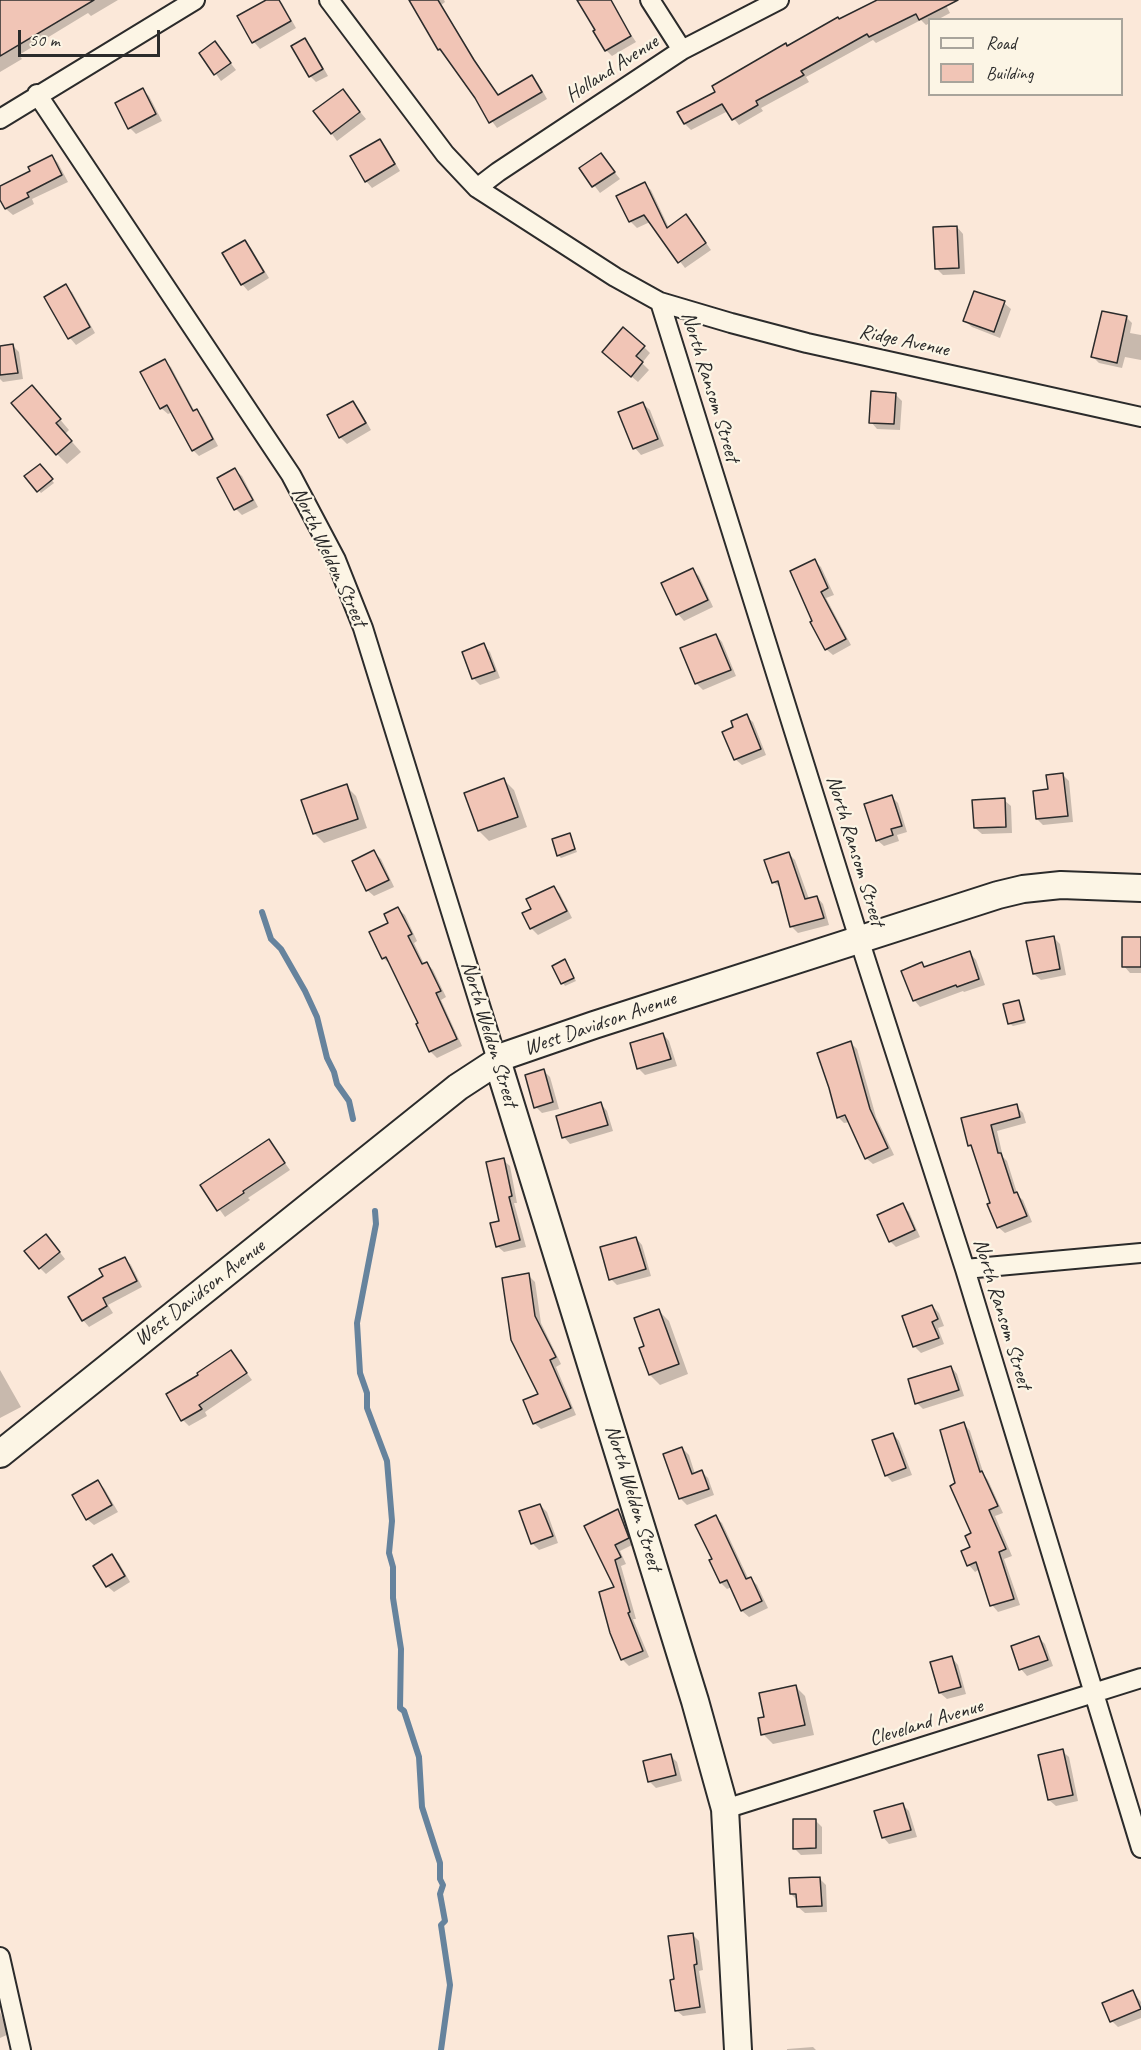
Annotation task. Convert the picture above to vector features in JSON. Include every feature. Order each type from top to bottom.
[{"type":"street","points":[[0,119],[195,0]]},
{"type":"street","name":"North Ransom Street","points":[[329,0],[445,154],[477,188],[615,277],[660,302],[859,939],[965,1269],[1141,1848]]},
{"type":"street","points":[[650,0],[682,50]]},
{"type":"street","name":"Holland Avenue","points":[[477,188],[507,165],[682,50],[779,0]]},
{"type":"street","name":"North Weldon Street","points":[[38,94],[291,475],[336,560],[363,628],[692,1689],[724,1809],[738,2050]]},
{"type":"street","name":"Ridge Avenue","points":[[660,302],[807,342],[1141,417]]},
{"type":"street","name":"West Davidson Avenue","points":[[0,1454],[449,1094],[497,1060],[594,1025],[998,895],[1023,889],[1061,885],[1141,888]]},
{"type":"street","points":[[965,1269],[1141,1253]]},
{"type":"street","name":"Cleveland Avenue","points":[[724,1809],[1141,1678]]},
{"type":"street","points":[[0,1956],[21,2050]]},
{"type":"building","points":[[0,0],[94,0],[0,56]]},
{"type":"building","points":[[266,0],[279,0],[291,21],[252,43],[237,16]]},
{"type":"building","points":[[409,0],[438,0],[498,95],[532,75],[542,92],[489,123],[475,98],[440,49],[438,50]]},
{"type":"building","points":[[577,0],[611,0],[631,36],[605,51]]},
{"type":"building","points":[[877,0],[958,0],[919,20],[916,14],[869,37],[867,34],[801,71],[804,75],[756,101],[758,105],[732,120],[722,104],[684,124],[677,112],[715,92],[712,86],[786,43],[787,46],[838,17],[839,19]]},
{"type":"building","points":[[305,38],[323,69],[309,77],[291,46]]},
{"type":"building","points":[[215,41],[231,63],[214,75],[199,53]]},
{"type":"building","points":[[143,88],[156,114],[128,129],[115,103]]},
{"type":"building","points":[[343,89],[360,112],[331,134],[313,111]]},
{"type":"building","points":[[380,139],[395,164],[365,182],[350,156]]},
{"type":"building","points":[[601,153],[615,172],[592,187],[579,168]]},
{"type":"building","points":[[52,155],[62,175],[27,193],[29,197],[5,209],[0,200],[0,186],[30,171],[28,167]]},
{"type":"building","points":[[645,182],[667,228],[686,214],[706,243],[678,263],[644,215],[629,222],[616,196]]},
{"type":"building","points":[[957,226],[959,268],[935,269],[933,227]]},
{"type":"building","points":[[245,240],[264,272],[241,285],[222,253]]},
{"type":"building","points":[[66,284],[90,327],[68,339],[44,297]]},
{"type":"building","points":[[974,291],[1005,301],[994,332],[963,321]]},
{"type":"building","points":[[1102,311],[1127,316],[1117,363],[1091,357]]},
{"type":"building","points":[[623,327],[645,346],[636,356],[643,362],[631,377],[602,352]]},
{"type":"building","points":[[13,344],[18,373],[0,375],[0,346]]},
{"type":"building","points":[[165,359],[193,411],[197,409],[213,439],[192,451],[167,405],[160,409],[140,372]]},
{"type":"building","points":[[32,385],[61,419],[56,423],[72,441],[56,455],[11,403]]},
{"type":"building","points":[[871,391],[896,393],[894,424],[869,423]]},
{"type":"building","points":[[353,401],[366,423],[339,438],[327,415]]},
{"type":"building","points":[[643,402],[658,439],[633,449],[618,412]]},
{"type":"building","points":[[40,464],[53,479],[37,492],[24,476]]},
{"type":"building","points":[[235,468],[253,500],[234,510],[217,478]]},
{"type":"building","points":[[815,559],[828,588],[821,592],[846,639],[825,650],[810,622],[812,621],[790,571]]},
{"type":"building","points":[[693,568],[708,600],[676,615],[661,583]]},
{"type":"building","points":[[716,634],[731,670],[695,684],[680,648]]},
{"type":"building","points":[[484,643],[495,671],[472,679],[462,652]]},
{"type":"building","points":[[747,714],[761,749],[734,760],[722,732],[733,727],[731,721]]},
{"type":"building","points":[[1063,773],[1068,816],[1036,819],[1033,791],[1048,789],[1046,775]]},
{"type":"building","points":[[504,778],[518,817],[478,831],[464,793]]},
{"type":"building","points":[[347,784],[358,819],[313,834],[301,800]]},
{"type":"building","points":[[892,795],[902,826],[891,829],[893,835],[876,841],[864,804]]},
{"type":"building","points":[[1005,798],[1006,827],[974,828],[972,800]]},
{"type":"building","points":[[570,833],[575,849],[557,856],[552,839]]},
{"type":"building","points":[[374,850],[389,880],[366,891],[352,861]]},
{"type":"building","points":[[789,852],[805,899],[817,896],[824,918],[790,927],[778,881],[772,883],[764,860]]},
{"type":"building","points":[[554,886],[567,911],[530,929],[522,913],[531,909],[526,899]]},
{"type":"building","points":[[398,907],[412,934],[408,936],[422,964],[427,962],[441,991],[436,993],[457,1039],[429,1052],[416,1024],[418,1023],[386,957],[382,959],[369,932],[388,923],[384,914]]},
{"type":"building","points":[[1054,936],[1060,969],[1033,974],[1026,941]]},
{"type":"building","points":[[1122,937],[1141,937],[1141,967],[1122,967]]},
{"type":"building","points":[[970,951],[979,979],[913,1001],[901,971],[922,962],[924,967]]},
{"type":"building","points":[[565,959],[574,978],[561,984],[552,966]]},
{"type":"building","points":[[1019,1000],[1024,1020],[1008,1024],[1003,1004]]},
{"type":"building","points":[[663,1033],[671,1059],[637,1069],[630,1043]]},
{"type":"building","points":[[851,1041],[870,1109],[888,1148],[865,1159],[845,1115],[837,1118],[817,1053]]},
{"type":"building","points":[[544,1069],[553,1102],[534,1108],[525,1075]]},
{"type":"building","points":[[601,1102],[608,1125],[562,1138],[556,1116]]},
{"type":"building","points":[[1017,1104],[1020,1117],[991,1125],[998,1153],[1001,1153],[1014,1193],[1017,1192],[1027,1216],[997,1228],[987,1204],[990,1203],[971,1145],[968,1146],[961,1118]]},
{"type":"building","points":[[269,1139],[285,1163],[217,1211],[200,1185]]},
{"type":"building","points":[[504,1158],[512,1196],[509,1197],[520,1240],[496,1247],[490,1223],[499,1221],[486,1162]]},
{"type":"building","points":[[903,1203],[915,1230],[889,1242],[877,1215]]},
{"type":"building","points":[[46,1234],[60,1252],[39,1269],[24,1251]]},
{"type":"building","points":[[636,1237],[646,1269],[609,1280],[600,1247]]},
{"type":"building","points":[[125,1257],[137,1281],[103,1298],[107,1306],[82,1321],[68,1297],[103,1276],[99,1269]]},
{"type":"building","points":[[529,1273],[535,1316],[556,1357],[550,1360],[571,1408],[533,1424],[523,1400],[538,1394],[511,1340],[502,1278]]},
{"type":"building","points":[[932,1305],[938,1319],[932,1322],[939,1338],[913,1347],[902,1316]]},
{"type":"building","points":[[659,1309],[679,1364],[649,1375],[639,1348],[644,1346],[634,1318]]},
{"type":"building","points":[[231,1350],[247,1373],[199,1405],[202,1409],[181,1421],[166,1394],[198,1375],[197,1373]]},
{"type":"building","points":[[951,1366],[959,1390],[915,1404],[908,1379]]},
{"type":"building","points":[[964,1422],[980,1472],[982,1471],[998,1506],[989,1510],[1006,1549],[999,1552],[1014,1599],[990,1606],[976,1562],[967,1566],[961,1551],[970,1547],[965,1536],[971,1533],[950,1486],[955,1483],[940,1430]]},
{"type":"building","points":[[893,1433],[906,1468],[885,1476],[872,1440]]},
{"type":"building","points":[[682,1447],[692,1474],[702,1470],[709,1489],[679,1499],[663,1454]]},
{"type":"building","points":[[98,1480],[112,1505],[86,1520],[72,1495]]},
{"type":"building","points":[[540,1504],[553,1536],[531,1544],[519,1511]]},
{"type":"building","points":[[618,1509],[629,1538],[615,1545],[621,1557],[615,1560],[630,1612],[628,1613],[643,1651],[621,1660],[610,1633],[599,1592],[614,1587],[584,1526]]},
{"type":"building","points":[[716,1515],[746,1579],[751,1577],[762,1601],[741,1611],[727,1580],[720,1583],[709,1560],[712,1559],[695,1525]]},
{"type":"building","points":[[112,1554],[125,1576],[106,1587],[93,1566]]},
{"type":"building","points":[[1039,1636],[1048,1660],[1019,1670],[1011,1646]]},
{"type":"building","points":[[952,1656],[961,1687],[939,1693],[930,1662]]},
{"type":"building","points":[[796,1685],[805,1725],[761,1735],[758,1718],[764,1717],[759,1693]]},
{"type":"building","points":[[1063,1749],[1073,1795],[1048,1800],[1038,1755]]},
{"type":"building","points":[[671,1754],[676,1775],[648,1782],[643,1761]]},
{"type":"building","points":[[903,1803],[911,1830],[882,1838],[874,1811]]},
{"type":"building","points":[[793,1819],[816,1819],[816,1848],[793,1849]]},
{"type":"building","points":[[820,1877],[822,1906],[797,1907],[796,1894],[790,1894],[789,1878]]},
{"type":"building","points":[[693,1933],[697,1964],[694,1965],[700,2007],[675,2011],[670,1980],[674,1979],[668,1936]]},
{"type":"building","points":[[1133,1990],[1141,2009],[1110,2022],[1102,2003]]},
{"type":"waterway","points":[[262,912],[271,939],[281,949],[317,1017],[327,1058],[337,1084],[349,1101],[353,1119]]},
{"type":"waterway","points":[[375,1211],[376,1224],[357,1323],[360,1373],[367,1393],[367,1408],[387,1461],[392,1521],[389,1553],[393,1567],[393,1598],[401,1649],[400,1708],[404,1711],[419,1757],[422,1807],[440,1863],[440,1879],[443,1885],[440,1894],[445,1921],[441,1925],[450,1985],[441,2050]]}]
